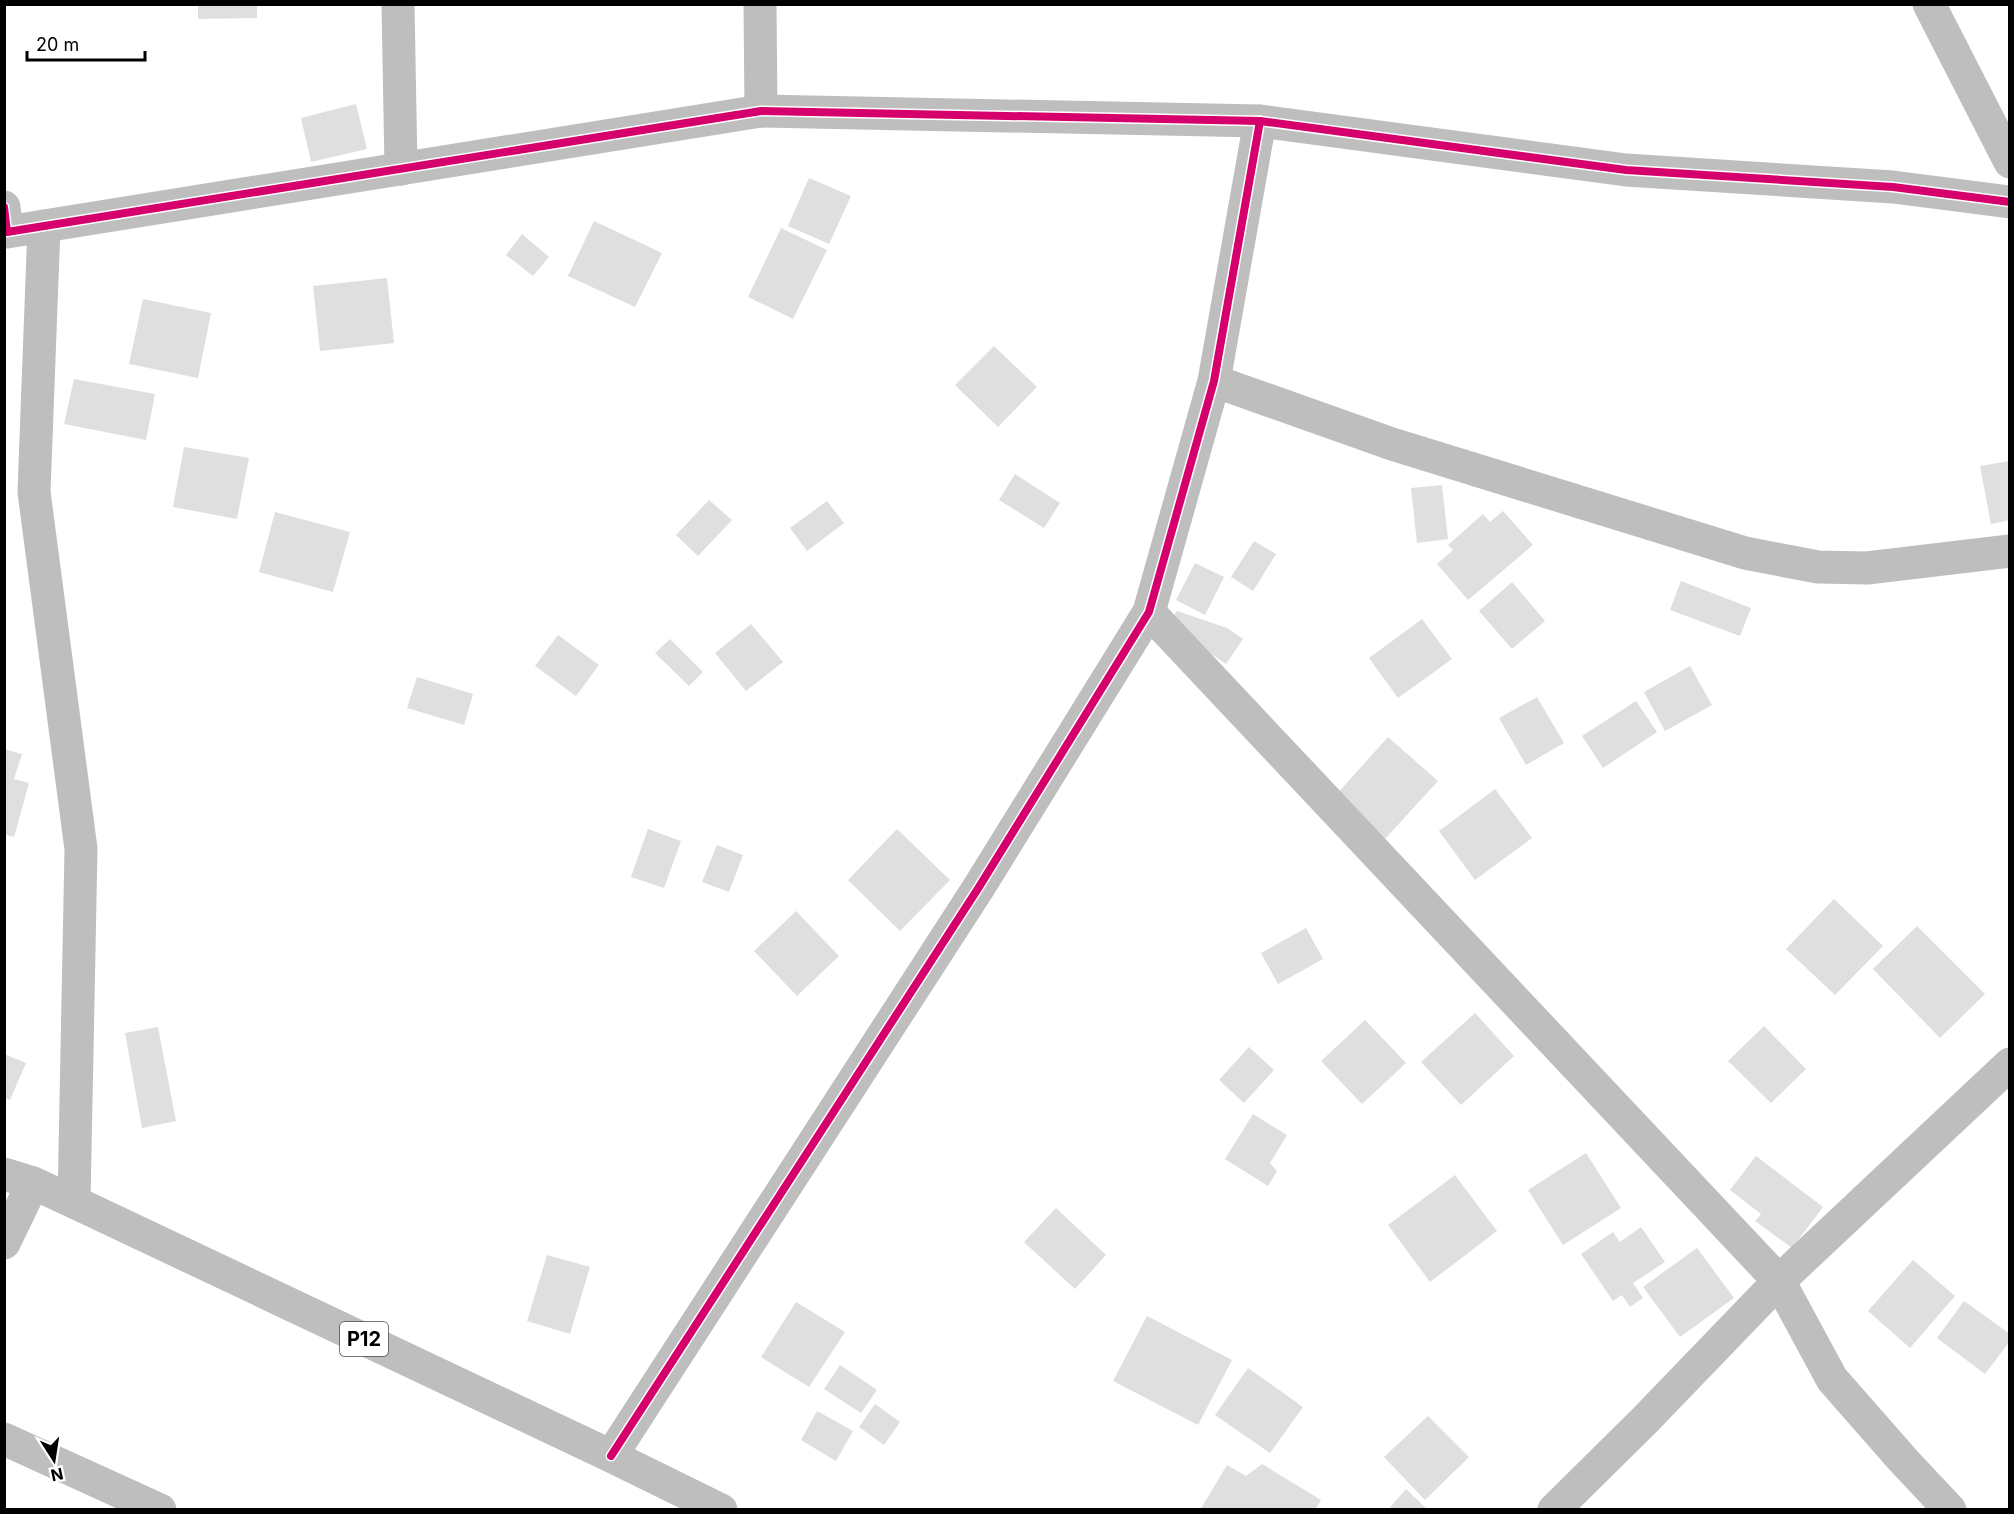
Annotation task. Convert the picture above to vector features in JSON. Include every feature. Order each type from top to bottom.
[{"type":"street","points":[[398,4],[401,169]]},
{"type":"street","points":[[760,4],[761,111]]},
{"type":"street","points":[[1929,4],[2010,162]]},
{"type":"street","points":[[5,224],[44,226],[761,111],[1260,121],[1626,170],[1893,187],[2010,202]]},
{"type":"street","points":[[611,1456],[979,887],[1149,612],[1214,381],[1260,121]]},
{"type":"street","points":[[44,226],[34,492],[81,849],[74,1202]]},
{"type":"street","points":[[1214,381],[1392,444],[1745,553],[1818,567],[1867,568],[2010,551]]},
{"type":"street","points":[[1149,612],[1779,1281],[1832,1379],[1903,1460],[1950,1509]]},
{"type":"street","points":[[1554,1509],[1645,1420],[1779,1281],[2010,1064]]},
{"type":"street","points":[[4,1243],[19,1178]]},
{"type":"street","name":"P12","points":[[19,1178],[721,1509]]},
{"type":"street","points":[[4,1439],[160,1509]]},
{"type":"building","points":[[198,4],[257,4],[257,18],[198,19]]},
{"type":"building","points":[[356,104],[367,149],[311,162],[301,118]]},
{"type":"building","points":[[809,178],[851,196],[829,244],[788,226]]},
{"type":"building","points":[[594,221],[662,253],[635,307],[568,276]]},
{"type":"building","points":[[781,228],[827,250],[793,319],[748,297]]},
{"type":"building","points":[[522,234],[549,257],[533,276],[506,255]]},
{"type":"building","points":[[387,278],[394,343],[320,351],[313,286]]},
{"type":"building","points":[[143,299],[211,313],[198,378],[129,364]]},
{"type":"building","points":[[994,346],[1037,387],[998,427],[955,385]]},
{"type":"building","points":[[74,379],[155,394],[146,440],[64,424]]},
{"type":"building","points":[[184,447],[249,458],[237,519],[173,507]]},
{"type":"building","points":[[2010,461],[2010,520],[1991,524],[1980,466]]},
{"type":"building","points":[[1015,474],[1060,503],[1044,528],[999,500]]},
{"type":"building","points":[[1442,485],[1448,539],[1417,543],[1411,488]]},
{"type":"building","points":[[709,500],[732,520],[698,556],[676,535]]},
{"type":"building","points":[[827,501],[844,523],[807,551],[790,528]]},
{"type":"building","points":[[1503,511],[1533,545],[1468,600],[1437,564],[1453,550],[1448,545],[1483,514],[1490,522]]},
{"type":"building","points":[[275,512],[350,532],[333,592],[259,572]]},
{"type":"building","points":[[1254,541],[1276,554],[1253,591],[1231,577]]},
{"type":"building","points":[[1195,563],[1224,577],[1205,615],[1176,600]]},
{"type":"building","points":[[1681,581],[1751,608],[1740,636],[1670,610]]},
{"type":"building","points":[[1512,582],[1545,621],[1512,649],[1479,611]]},
{"type":"building","points":[[1177,611],[1227,628],[1243,639],[1226,664],[1168,624]]},
{"type":"building","points":[[1422,619],[1452,659],[1398,698],[1369,658]]},
{"type":"building","points":[[751,624],[783,662],[746,691],[715,653]]},
{"type":"building","points":[[558,635],[599,665],[576,696],[535,666]]},
{"type":"building","points":[[670,639],[703,672],[689,686],[655,653]]},
{"type":"building","points":[[1690,666],[1712,705],[1665,731],[1644,692]]},
{"type":"building","points":[[417,677],[473,694],[464,725],[407,708]]},
{"type":"building","points":[[1537,697],[1564,743],[1526,765],[1499,718]]},
{"type":"building","points":[[1636,701],[1657,732],[1603,768],[1582,736]]},
{"type":"building","points":[[1388,737],[1438,781],[1385,839],[1336,795]]},
{"type":"building","points":[[4,749],[22,754],[14,779],[29,783],[14,837],[4,834]]},
{"type":"building","points":[[1495,789],[1532,838],[1475,880],[1439,831]]},
{"type":"building","points":[[648,829],[681,841],[664,888],[631,877]]},
{"type":"building","points":[[897,829],[950,880],[900,931],[848,880]]},
{"type":"building","points":[[717,845],[743,855],[729,892],[702,882]]},
{"type":"building","points":[[1834,899],[1883,946],[1835,995],[1786,949]]},
{"type":"building","points":[[796,911],[839,956],[797,996],[754,951]]},
{"type":"building","points":[[1917,926],[1985,994],[1940,1038],[1873,969]]},
{"type":"building","points":[[1306,928],[1323,959],[1278,984],[1261,953]]},
{"type":"building","points":[[1475,1013],[1514,1056],[1461,1105],[1421,1062]]},
{"type":"building","points":[[1365,1020],[1406,1063],[1362,1104],[1321,1061]]},
{"type":"building","points":[[1764,1026],[1806,1069],[1771,1103],[1728,1061]]},
{"type":"building","points":[[158,1027],[176,1121],[142,1128],[125,1033]]},
{"type":"building","points":[[1249,1047],[1274,1070],[1244,1103],[1219,1080]]},
{"type":"building","points":[[4,1054],[26,1063],[10,1100],[4,1098]]},
{"type":"building","points":[[1253,1114],[1287,1135],[1270,1163],[1277,1171],[1268,1186],[1225,1159]]},
{"type":"building","points":[[1586,1153],[1621,1208],[1563,1245],[1528,1190]]},
{"type":"building","points":[[1756,1156],[1823,1207],[1792,1248],[1755,1221],[1761,1214],[1730,1190]]},
{"type":"building","points":[[1455,1175],[1497,1231],[1430,1282],[1388,1225]]},
{"type":"building","points":[[1056,1208],[1106,1255],[1075,1289],[1024,1242]]},
{"type":"building","points":[[1641,1227],[1665,1262],[1633,1283],[1643,1298],[1630,1307],[1622,1295],[1613,1301],[1581,1254],[1613,1232],[1620,1242]]},
{"type":"building","points":[[1697,1248],[1734,1298],[1680,1337],[1643,1287]]},
{"type":"building","points":[[547,1255],[590,1267],[570,1334],[527,1321]]},
{"type":"building","points":[[1913,1260],[1955,1296],[1910,1348],[1868,1311]]},
{"type":"building","points":[[1964,1301],[2010,1334],[2010,1341],[1985,1374],[1937,1338]]},
{"type":"building","points":[[796,1302],[845,1332],[809,1387],[761,1357]]},
{"type":"building","points":[[1147,1316],[1232,1360],[1198,1425],[1113,1381]]},
{"type":"building","points":[[840,1365],[877,1390],[861,1413],[824,1389]]},
{"type":"building","points":[[1248,1368],[1303,1407],[1270,1453],[1215,1415]]},
{"type":"building","points":[[875,1404],[900,1422],[884,1445],[859,1427]]},
{"type":"building","points":[[817,1411],[853,1431],[836,1461],[801,1440]]},
{"type":"building","points":[[1428,1416],[1469,1457],[1425,1500],[1384,1457]]},
{"type":"building","points":[[1262,1464],[1321,1500],[1315,1510],[1200,1510],[1227,1465],[1246,1476]]},
{"type":"building","points":[[1406,1489],[1428,1510],[1388,1510]]},
{"type":"cycle path","points":[[4,207],[7,232],[761,111],[1260,121],[1626,170],[1893,187],[2010,202]]},
{"type":"cycle path","points":[[611,1456],[979,887],[1149,612],[1214,381],[1260,121]]}]
